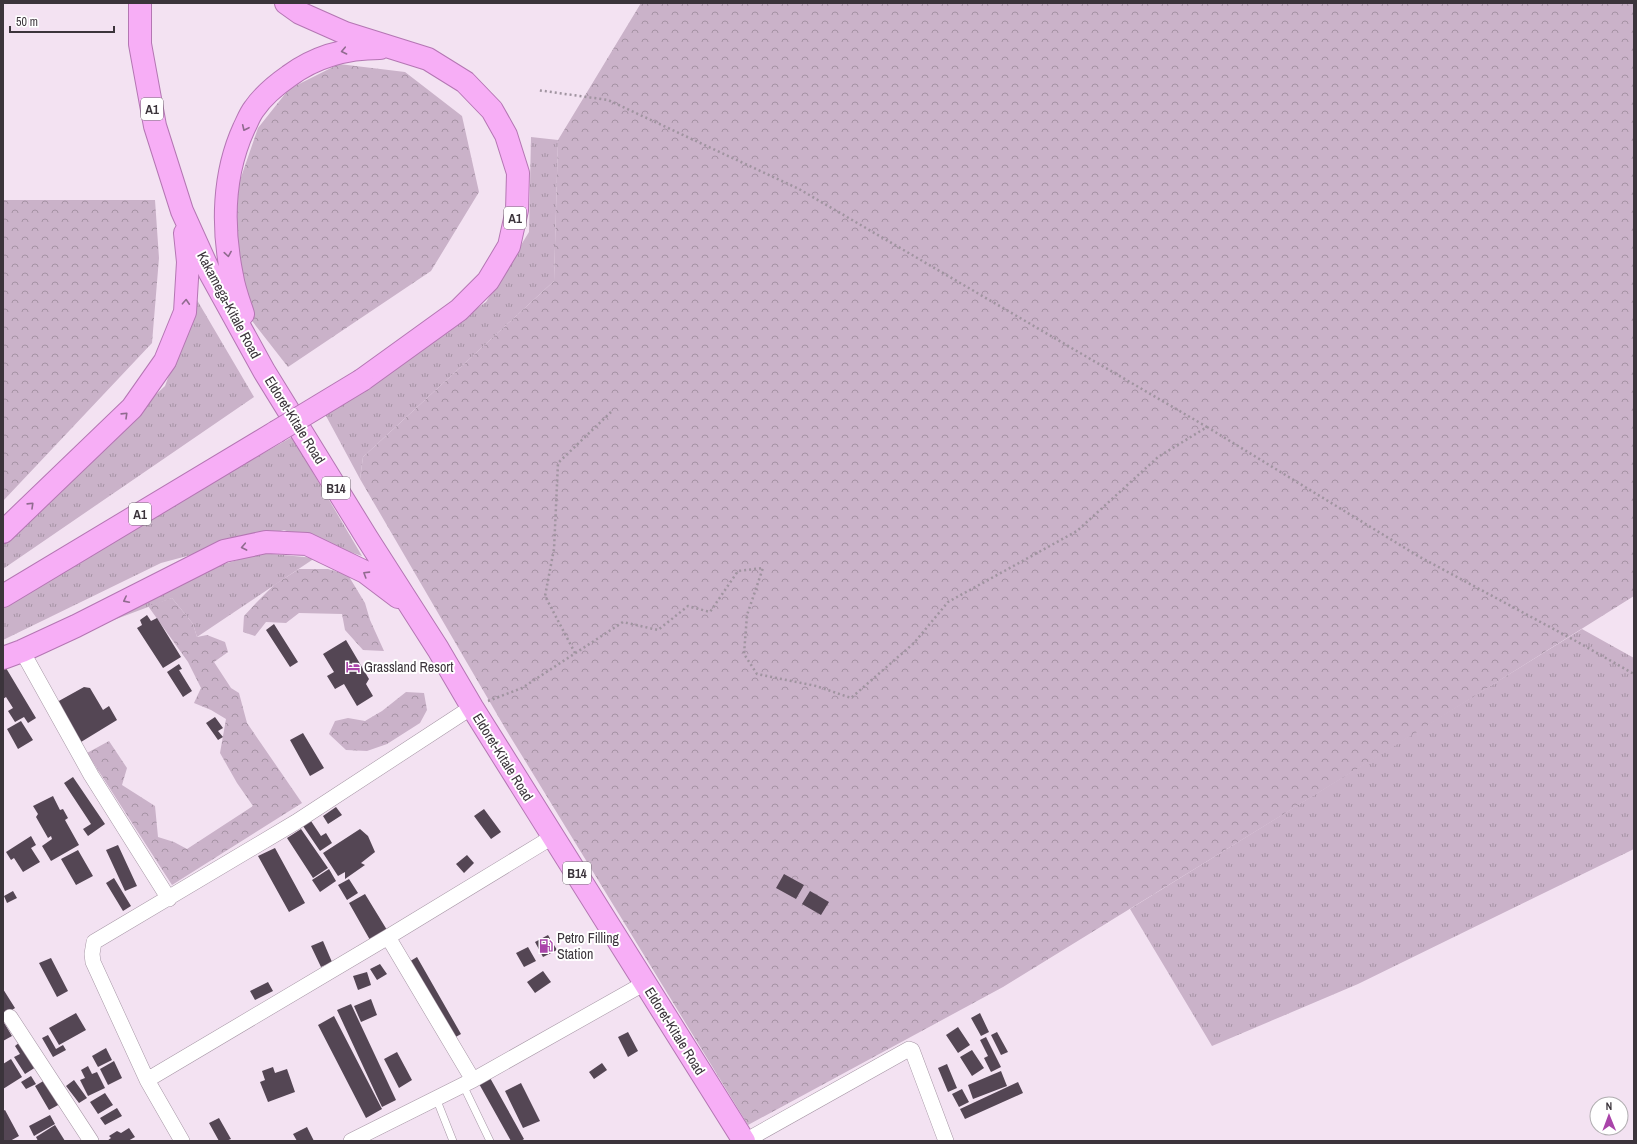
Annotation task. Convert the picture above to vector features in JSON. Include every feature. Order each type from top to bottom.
[{"type":"highway","name":"Kakamega-Kitale Road","points":[[140,3],[140,44],[155,126],[182,211],[210,273],[264,371]]},
{"type":"highway","name":"Kakamega-Kitale Road","points":[[3,596],[362,380],[460,310],[488,280],[508,246],[517,210],[518,172],[506,135],[492,110],[466,82],[428,60],[397,48],[345,32],[300,13],[286,3]]},
{"type":"highway","name":"Kakamega-Kitale Road","points":[[264,371],[245,321],[232,277],[227,245],[226,206],[228,175],[236,146],[254,109],[277,84],[297,70],[341,51],[360,48],[397,48]]},
{"type":"highway","points":[[3,532],[132,408],[166,361],[185,312],[188,262],[182,211]]},
{"type":"highway","name":"Eldoret-Kitale Road","points":[[264,371],[409,605],[438,649],[472,707],[745,1141]]},
{"type":"highway","points":[[12,655],[224,551],[266,542],[307,544],[365,572],[409,605]]},
{"type":"street","points":[[12,655],[91,775],[169,899]]},
{"type":"street","points":[[182,1141],[147,1080],[93,962],[92,954],[94,942],[169,899],[296,822],[472,707]]},
{"type":"street","points":[[147,1080],[388,937],[554,836]]},
{"type":"street","points":[[388,937],[468,1082]]},
{"type":"street","points":[[351,1141],[468,1082],[645,983]]},
{"type":"street","points":[[10,1017],[91,1141]]},
{"type":"street","points":[[745,1141],[909,1049],[912,1050],[946,1141]]},
{"type":"lane","points":[[468,1082],[490,1141]]},
{"type":"lane","points":[[436,1098],[453,1141]]},
{"type":"path","points":[[537,90],[608,100],[799,189],[1208,427],[1418,556],[1634,674]]},
{"type":"path","points":[[575,653],[546,596],[554,549],[558,463],[610,412]]},
{"type":"path","points":[[472,707],[522,688],[623,622],[658,630],[688,606],[710,612],[738,571],[763,568],[747,615],[744,654],[757,674],[816,686],[851,698],[914,643],[948,602],[1077,531],[1158,457],[1208,427]]},
{"type":"green space","points":[[641,3],[1634,3],[1634,596],[1430,724],[1003,987],[748,1125],[505,728],[360,479],[363,457],[554,281],[558,140]]},
{"type":"green space","points":[[339,64],[405,72],[462,116],[479,192],[431,271],[288,367],[249,317],[235,237],[238,186],[258,128],[289,89]]},
{"type":"green space","points":[[531,137],[558,140],[554,281],[363,457],[360,479],[325,414],[486,302],[529,232]]},
{"type":"green space","points":[[3,200],[155,200],[159,258],[152,343],[3,501]]},
{"type":"green space","points":[[197,300],[254,397],[3,569],[3,538],[165,386]]},
{"type":"green space","points":[[292,437],[362,556],[284,530],[161,563],[3,640],[3,600]]},
{"type":"green space","points":[[261,553],[315,558],[197,637],[193,624],[172,598],[95,627],[214,567]]},
{"type":"green space","points":[[299,569],[328,569],[348,575],[365,603],[370,620],[384,651],[363,650],[345,630],[342,614],[299,613],[286,623],[266,622],[255,636],[243,632],[244,616],[274,585]]},
{"type":"green space","points":[[172,598],[193,624],[197,637],[207,635],[225,642],[228,652],[214,662],[231,688],[239,693],[247,723],[302,803],[172,885],[87,753],[109,741],[127,768],[122,785],[155,806],[158,837],[174,842],[187,849],[253,806],[237,783],[220,753],[226,719],[211,710],[194,703],[201,688],[188,662],[148,606]]},
{"type":"green space","points":[[1582,629],[1634,658],[1634,849],[1358,984],[1212,1046],[1130,909]]},
{"type":"green space","points":[[406,692],[424,693],[427,710],[420,723],[387,744],[367,751],[346,750],[329,734],[335,721],[348,718],[365,721],[382,711]]},
{"type":"building","points":[[147,615],[151,621],[157,618],[181,657],[163,668],[137,628],[142,625],[140,620]]},
{"type":"building","points":[[274,624],[298,662],[290,667],[266,630]]},
{"type":"building","points":[[346,640],[369,679],[366,684],[373,696],[357,706],[344,684],[335,689],[327,676],[334,672],[323,654]]},
{"type":"building","points":[[3,663],[36,718],[28,723],[24,717],[15,722],[8,711],[13,708],[6,697],[3,699]]},
{"type":"building","points":[[179,664],[182,669],[179,670],[192,691],[183,697],[167,672]]},
{"type":"building","points":[[84,687],[90,688],[103,710],[109,706],[117,720],[81,742],[57,702]]},
{"type":"building","points":[[215,717],[223,728],[218,731],[223,737],[218,740],[206,723]]},
{"type":"building","points":[[21,721],[33,740],[18,749],[7,729]]},
{"type":"building","points":[[303,733],[324,768],[310,776],[290,740]]},
{"type":"building","points":[[73,777],[105,824],[88,836],[83,829],[91,824],[64,783]]},
{"type":"building","points":[[53,796],[60,810],[63,809],[68,818],[65,820],[79,845],[51,861],[42,846],[52,839],[51,836],[48,838],[36,817],[38,814],[33,806]]},
{"type":"building","points":[[336,807],[342,815],[328,824],[323,816]]},
{"type":"building","points":[[484,809],[501,832],[491,839],[474,816]]},
{"type":"building","points":[[311,821],[321,836],[326,833],[332,843],[320,851],[303,826]]},
{"type":"building","points":[[301,829],[328,868],[313,878],[287,838]]},
{"type":"building","points":[[360,829],[368,836],[375,852],[361,863],[365,865],[345,879],[345,872],[338,876],[323,853]]},
{"type":"building","points":[[31,836],[36,845],[31,848],[40,862],[23,872],[14,858],[11,860],[6,852]]},
{"type":"building","points":[[118,845],[137,886],[125,891],[106,850]]},
{"type":"building","points":[[275,848],[305,903],[289,912],[258,856]]},
{"type":"building","points":[[78,850],[93,876],[76,885],[61,859]]},
{"type":"building","points":[[467,855],[474,863],[464,873],[456,864]]},
{"type":"building","points":[[329,869],[336,881],[320,892],[312,880]]},
{"type":"building","points":[[784,874],[804,885],[796,899],[776,888]]},
{"type":"building","points":[[114,878],[131,906],[123,911],[106,883]]},
{"type":"building","points":[[349,879],[358,893],[347,900],[338,885]]},
{"type":"building","points":[[13,891],[17,898],[7,903],[4,896]]},
{"type":"building","points":[[810,891],[829,902],[821,915],[802,904]]},
{"type":"building","points":[[365,894],[387,930],[370,940],[349,903]]},
{"type":"building","name":"Petro Filling Station","points":[[548,935],[557,950],[543,957],[535,942]]},
{"type":"building","points":[[323,941],[332,962],[321,967],[311,946]]},
{"type":"building","points":[[528,947],[536,961],[524,967],[516,953]]},
{"type":"building","points":[[417,957],[461,1034],[454,1038],[407,963]]},
{"type":"building","points":[[51,958],[68,991],[57,997],[39,963]]},
{"type":"building","points":[[380,964],[387,974],[377,980],[370,969]]},
{"type":"building","points":[[543,971],[551,982],[535,993],[527,982]]},
{"type":"building","points":[[367,972],[371,985],[358,990],[353,976]]},
{"type":"building","points":[[268,982],[273,991],[255,1000],[250,991]]},
{"type":"building","points":[[3,989],[15,1008],[3,1016]]},
{"type":"building","points":[[371,999],[377,1015],[361,1022],[354,1006]]},
{"type":"building","points":[[351,1004],[396,1100],[382,1107],[337,1010]]},
{"type":"building","points":[[76,1013],[86,1030],[59,1045],[49,1028]]},
{"type":"building","points":[[980,1013],[989,1032],[981,1036],[971,1018]]},
{"type":"building","points":[[334,1016],[382,1109],[366,1118],[318,1025]]},
{"type":"building","points":[[3,1021],[12,1036],[3,1041]]},
{"type":"building","points":[[958,1027],[970,1045],[958,1053],[946,1035]]},
{"type":"building","points":[[628,1032],[638,1051],[628,1057],[618,1037]]},
{"type":"building","points":[[997,1032],[1008,1052],[1001,1055],[991,1035]]},
{"type":"building","points":[[48,1035],[56,1049],[63,1045],[66,1050],[53,1057],[42,1038]]},
{"type":"building","points":[[986,1037],[1001,1067],[991,1072],[984,1058],[988,1056],[980,1040]]},
{"type":"building","points":[[20,1042],[36,1067],[25,1074],[14,1057],[20,1054],[15,1046]]},
{"type":"building","points":[[106,1048],[112,1060],[98,1067],[92,1056]]},
{"type":"building","points":[[972,1050],[984,1068],[972,1076],[960,1057]]},
{"type":"building","points":[[397,1052],[412,1080],[399,1088],[384,1059]]},
{"type":"building","points":[[11,1059],[22,1077],[3,1089],[3,1064]]},
{"type":"building","points":[[114,1061],[122,1078],[108,1085],[100,1069]]},
{"type":"building","points":[[602,1063],[607,1070],[594,1079],[589,1072]]},
{"type":"building","points":[[947,1064],[957,1088],[948,1092],[938,1068]]},
{"type":"building","points":[[88,1066],[92,1074],[97,1072],[105,1088],[88,1096],[80,1080],[85,1078],[81,1070]]},
{"type":"building","points":[[273,1067],[275,1073],[287,1069],[295,1092],[268,1102],[260,1082],[265,1080],[262,1071]]},
{"type":"building","points":[[1001,1071],[1007,1086],[973,1099],[968,1085]]},
{"type":"building","points":[[31,1076],[36,1084],[26,1089],[21,1082]]},
{"type":"building","points":[[489,1076],[524,1139],[521,1141],[511,1141],[478,1082]]},
{"type":"building","points":[[45,1080],[60,1104],[49,1110],[35,1086]]},
{"type":"building","points":[[74,1080],[87,1098],[79,1103],[66,1086]]},
{"type":"building","points":[[1018,1082],[1023,1093],[965,1119],[960,1109]]},
{"type":"building","points":[[521,1083],[540,1121],[523,1128],[505,1091]]},
{"type":"building","points":[[962,1089],[969,1102],[959,1107],[952,1094]]},
{"type":"building","points":[[105,1093],[113,1105],[98,1114],[90,1102]]},
{"type":"building","points":[[117,1108],[122,1116],[105,1125],[100,1118]]},
{"type":"building","points":[[5,1110],[19,1136],[10,1141],[3,1141],[3,1111]]},
{"type":"building","points":[[50,1115],[55,1124],[34,1136],[29,1126]]},
{"type":"building","points":[[219,1118],[231,1139],[219,1141],[209,1123]]},
{"type":"building","points":[[55,1125],[65,1141],[38,1141],[36,1137]]},
{"type":"building","points":[[307,1127],[314,1141],[297,1141],[293,1134]]},
{"type":"building","points":[[129,1128],[135,1137],[128,1141],[107,1141],[111,1138],[109,1136],[117,1131],[121,1133]]},
{"type":"place","name":"Grassland Resort","points":[[353,667]]},
{"type":"place","name":"Petro Filling Station","points":[[546,946]]}]
